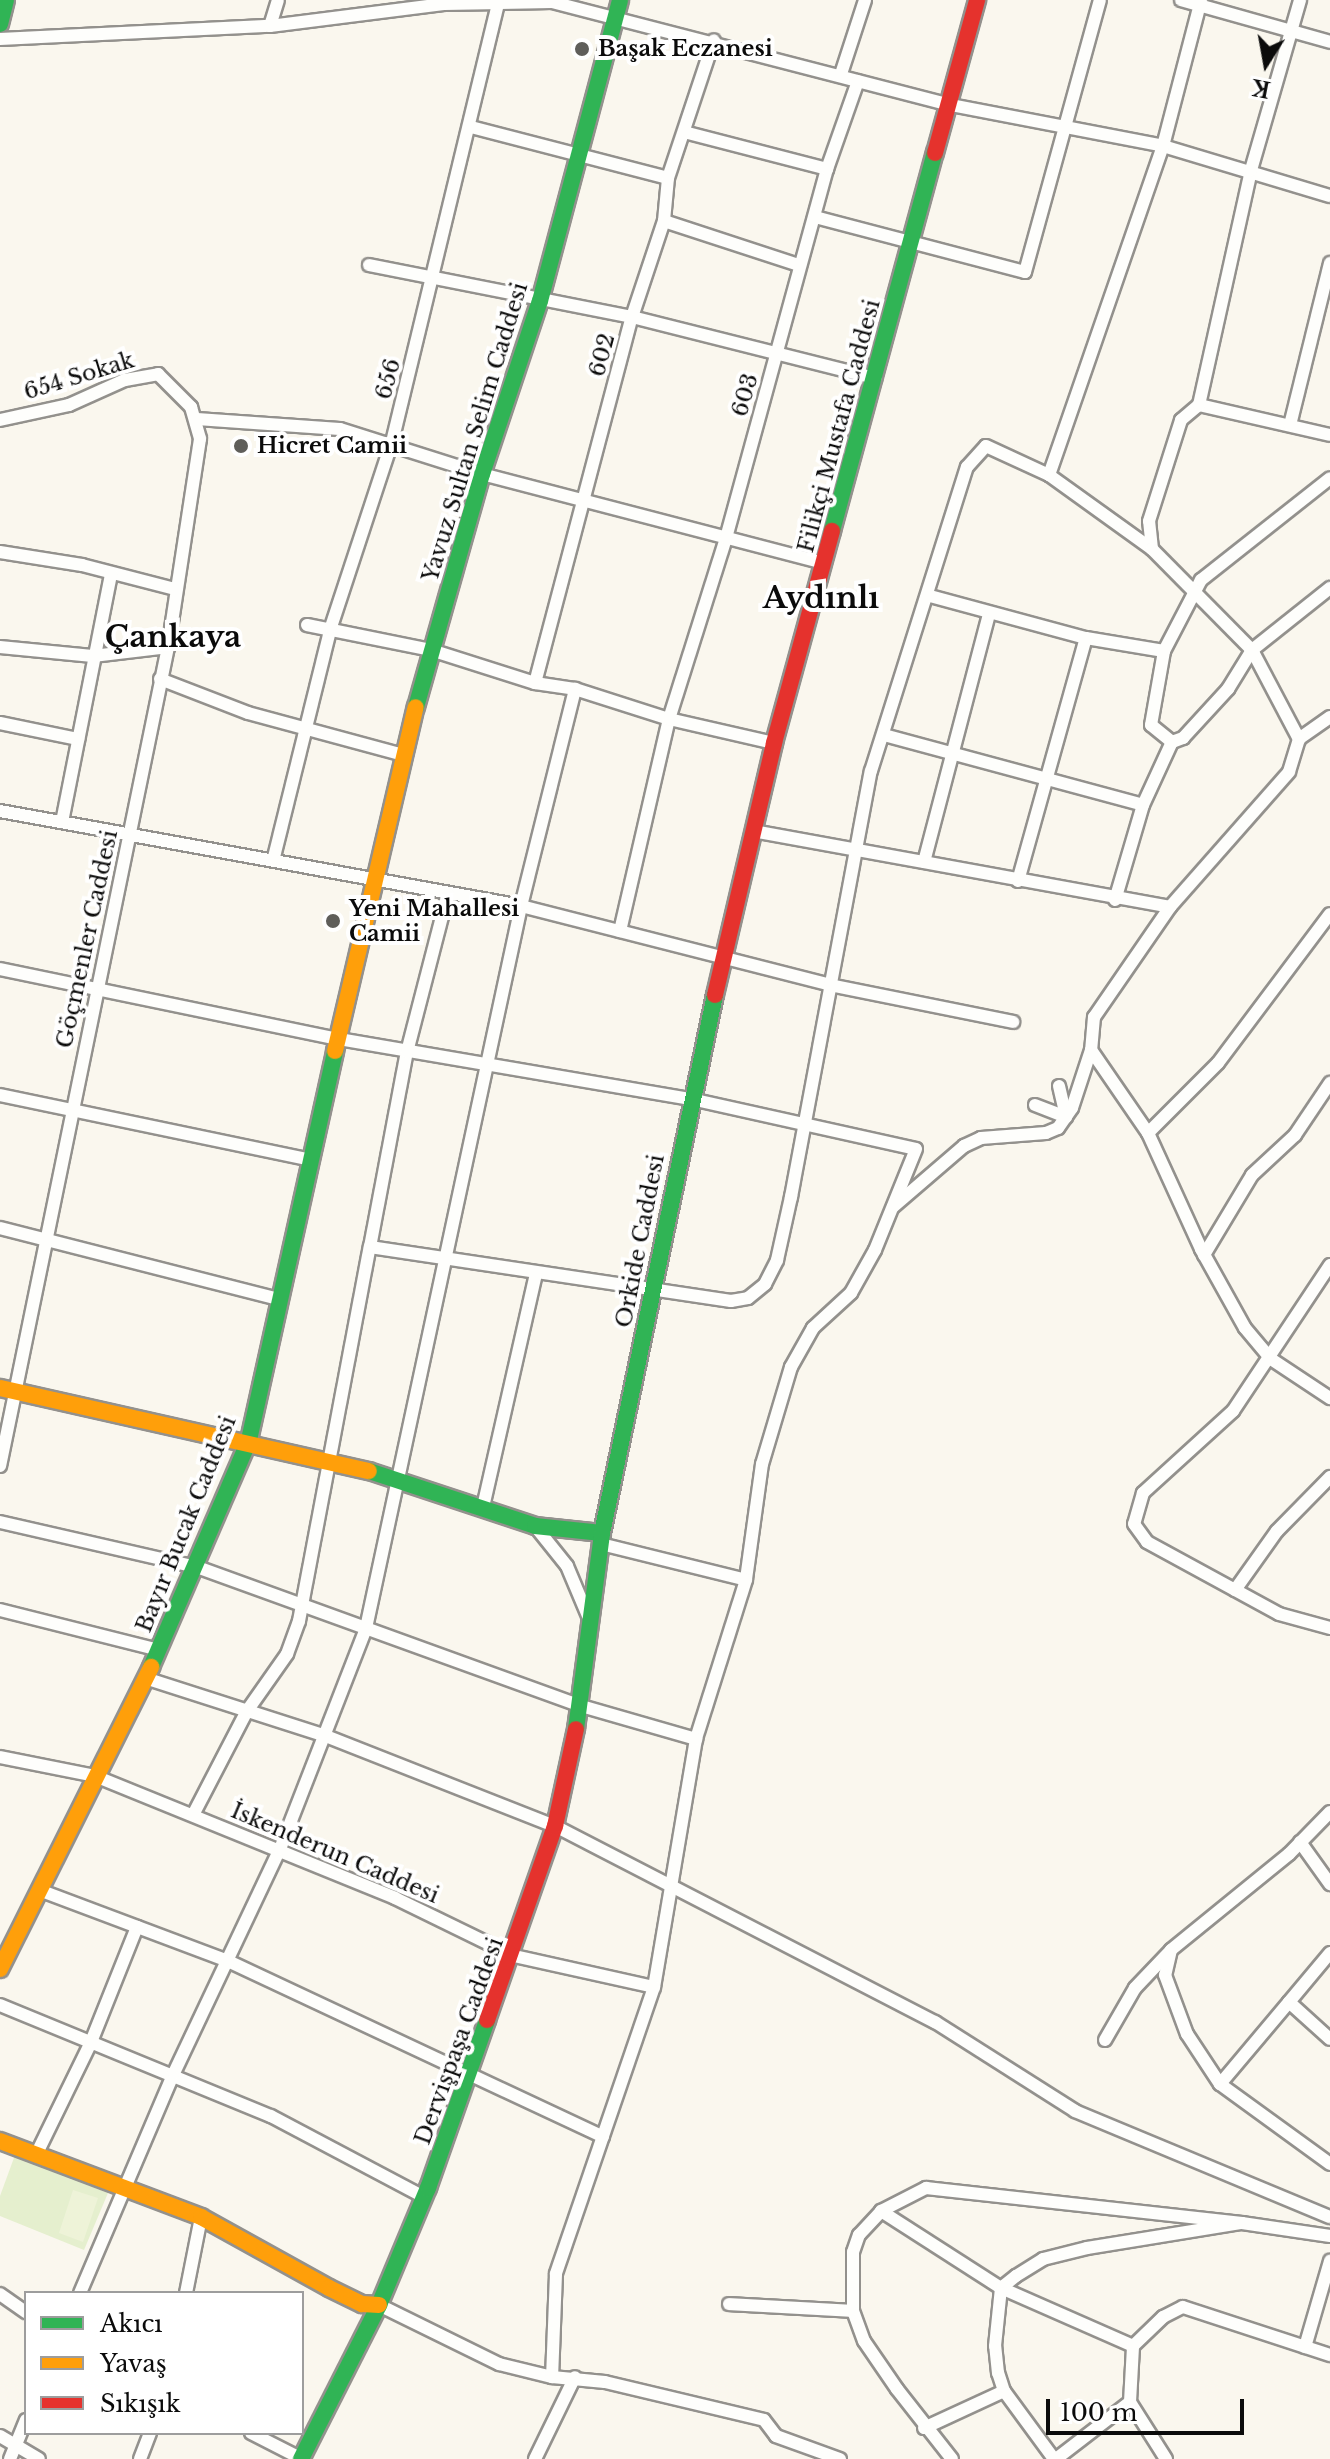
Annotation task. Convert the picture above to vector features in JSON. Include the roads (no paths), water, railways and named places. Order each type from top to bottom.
[{"type":"street","points":[[0,24],[6,0]]},
{"type":"street","points":[[270,26],[278,0]]},
{"type":"street","points":[[841,74],[865,0]]},
{"type":"street","name":"Filikçi Mustafa Caddesi","points":[[723,957],[774,743],[951,105],[977,0]]},
{"type":"street","points":[[815,217],[1025,272],[1100,0]]},
{"type":"street","points":[[1181,0],[1330,42]]},
{"type":"street","points":[[1152,549],[1149,521],[1181,420],[1199,405],[1251,170],[1300,0]]},
{"type":"street","name":"656","points":[[274,857],[308,730],[331,627],[392,442],[499,2]]},
{"type":"street","points":[[0,39],[270,26],[444,4],[552,2],[618,7],[714,40],[858,81],[951,105],[1163,146],[1330,196]]},
{"type":"street","points":[[1049,475],[1163,146],[1200,3]]},
{"type":"street","name":"Yavuz Sultan Selim Caddesi","points":[[373,879],[431,650],[482,474],[540,301],[618,7]]},
{"type":"street","name":"602","points":[[535,683],[632,317],[664,221],[668,178],[714,40]]},
{"type":"street","name":"603","points":[[620,931],[669,719],[726,538],[827,169],[858,81]]},
{"type":"street","points":[[471,127],[668,178]]},
{"type":"street","points":[[684,132],[827,169]]},
{"type":"street","points":[[664,221],[799,265]]},
{"type":"street","points":[[1290,425],[1330,263]]},
{"type":"street","points":[[369,265],[632,317],[875,378]]},
{"type":"street","name":"654 Sokak","points":[[0,420],[69,405],[125,380],[158,374],[197,419]]},
{"type":"street","points":[[1199,405],[1330,435]]},
{"type":"street","points":[[197,419],[340,429],[392,442],[482,474],[585,497],[824,563]]},
{"type":"street","name":"Göçmenler Caddesi","points":[[0,1466],[8,1389],[47,1238],[168,647],[200,439],[197,419]]},
{"type":"street","points":[[370,1247],[731,1301],[748,1298],[765,1284],[777,1260],[806,1123],[856,848],[884,735],[930,596],[967,467],[986,446],[1049,475],[1152,549],[1252,650],[1299,739]]},
{"type":"street","points":[[1172,742],[1151,725],[1164,651],[1201,580],[1228,555],[1330,478]]},
{"type":"street","points":[[0,552],[175,589]]},
{"type":"street","points":[[62,822],[111,574]]},
{"type":"street","points":[[1115,900],[1143,805],[1172,742],[1183,738],[1228,689],[1252,650],[1330,588]]},
{"type":"street","points":[[930,596],[989,615],[1086,638],[1164,651]]},
{"type":"street","points":[[924,862],[989,615]]},
{"type":"street","points":[[307,625],[331,627],[431,650],[535,683],[575,689],[669,719],[774,743]]},
{"type":"street","points":[[1018,881],[1086,638]]},
{"type":"street","points":[[0,647],[93,656],[168,647]]},
{"type":"street","points":[[160,679],[308,730],[404,755]]},
{"type":"street","points":[[81,2291],[174,2073],[280,1849],[366,1628],[521,906],[575,689]]},
{"type":"street","points":[[890,1209],[964,1146],[1002,1134],[1046,1133],[1066,1117],[1091,1050],[1094,1017],[1170,907],[1289,772],[1299,739],[1330,717]]},
{"type":"street","points":[[0,723],[78,739]]},
{"type":"street","points":[[884,735],[1143,805]]},
{"type":"street","points":[[0,811],[129,836],[274,857],[448,894],[521,906],[830,985],[1013,1022]]},
{"type":"street","points":[[753,831],[856,848],[1115,900],[1170,907]]},
{"type":"street","name":"Bayır Bucak Caddesi","points":[[0,1969],[159,1650],[249,1440],[373,879]]},
{"type":"street","points":[[193,1815],[247,1711],[287,1654],[300,1608],[325,1461],[407,1052],[448,894]]},
{"type":"street","points":[[1148,1133],[1218,1063],[1330,914]]},
{"type":"street","name":"Orkide Caddesi","points":[[602,1539],[691,1099],[723,957]]},
{"type":"street","points":[[0,969],[407,1052],[691,1099],[916,1149],[851,1293],[813,1328],[791,1367],[762,1464],[746,1580],[696,1739],[675,1884],[654,1987],[556,2274],[552,2377]]},
{"type":"street","points":[[1091,1050],[1148,1133],[1204,1255],[1245,1328],[1271,1359],[1330,1398]]},
{"type":"street","points":[[1204,1255],[1252,1175],[1295,1135],[1330,1083]]},
{"type":"street","points":[[1059,1086],[1066,1117]]},
{"type":"street","points":[[0,1095],[312,1160]]},
{"type":"street","points":[[1035,1105],[1066,1117]]},
{"type":"street","points":[[0,1228],[279,1299]]},
{"type":"street","points":[[1330,1265],[1271,1359],[1233,1411],[1143,1493],[1134,1524],[1147,1542],[1279,1614],[1330,1628]]},
{"type":"street","points":[[483,1507],[536,1274]]},
{"type":"street","points":[[8,1389],[249,1440],[396,1477],[535,1526],[602,1539],[746,1580]]},
{"type":"street","points":[[1235,1590],[1277,1531],[1330,1477]]},
{"type":"street","points":[[0,1522],[197,1567],[300,1608],[366,1628],[581,1706],[696,1739]]},
{"type":"street","name":"Dervişpaşa Caddesi","points":[[535,1526],[567,1566],[588,1616]]},
{"type":"street","name":"Dervişpaşa Caddesi","points":[[301,2459],[379,2305],[471,2078],[514,1956],[555,1826],[581,1706],[588,1616],[602,1539]]},
{"type":"street","points":[[0,1610],[159,1650]]},
{"type":"street","points":[[145,1678],[326,1736],[555,1826],[675,1884],[935,2022],[1075,2111],[1330,2217]]},
{"type":"street","name":"İskenderun Caddesi","points":[[0,1757],[95,1776],[280,1849],[514,1956],[654,1987]]},
{"type":"street","points":[[1105,2040],[1135,1988],[1171,1950],[1300,1842],[1330,1812]]},
{"type":"street","points":[[1300,1842],[1330,1884]]},
{"type":"street","points":[[39,1890],[228,1961],[471,2078],[603,2137]]},
{"type":"street","points":[[36,2155],[91,2042],[137,1927]]},
{"type":"street","points":[[1171,1950],[1165,1975],[1187,2034],[1220,2084],[1330,2164]]},
{"type":"street","points":[[1220,2084],[1330,1953]]},
{"type":"street","points":[[1289,2002],[1330,2039]]},
{"type":"street","points":[[0,2005],[174,2073],[271,2116],[424,2197]]},
{"type":"street","points":[[0,2141],[201,2217],[329,2288],[362,2304],[379,2305],[499,2364],[552,2377],[575,2377],[764,2420],[776,2436],[840,2459]]},
{"type":"street","points":[[952,2459],[924,2428],[864,2341],[853,2311],[853,2252],[859,2235],[881,2211],[926,2188],[1242,2223],[1330,2236]]},
{"type":"street","points":[[881,2211],[1001,2288],[1133,2346]]},
{"type":"street","points":[[186,2291],[201,2217]]},
{"type":"street","points":[[1130,2402],[1055,2459],[1004,2391],[995,2346],[1001,2288],[1043,2259],[1072,2251],[1242,2223]]},
{"type":"street","points":[[1305,2347],[1330,2261]]},
{"type":"street","points":[[0,2294],[24,2311]]},
{"type":"street","points":[[729,2304],[853,2311]]},
{"type":"street","points":[[1166,2459],[1130,2402],[1133,2346],[1163,2317],[1183,2307],[1330,2355]]},
{"type":"street","points":[[535,2459],[575,2377]]},
{"type":"street","points":[[924,2428],[1004,2391]]},
{"type":"street","points":[[10,2459],[24,2425]]},
{"type":"street","points":[[140,2459],[149,2435]]},
{"type":"street","points":[[255,2435],[301,2459]]},
{"type":"street","points":[[0,2436],[39,2459]]},
{"type":"place","name":"Başak Eczanesi","points":[[582,49]]},
{"type":"place","name":"Hicret Camii","points":[[241,446]]},
{"type":"place","name":"Yeni Mahallesi Camii","points":[[333,921]]},
{"type":"district","name":"Aydınlı","points":[[821,598]]},
{"type":"district","name":"Çankaya","points":[[173,637]]}]
